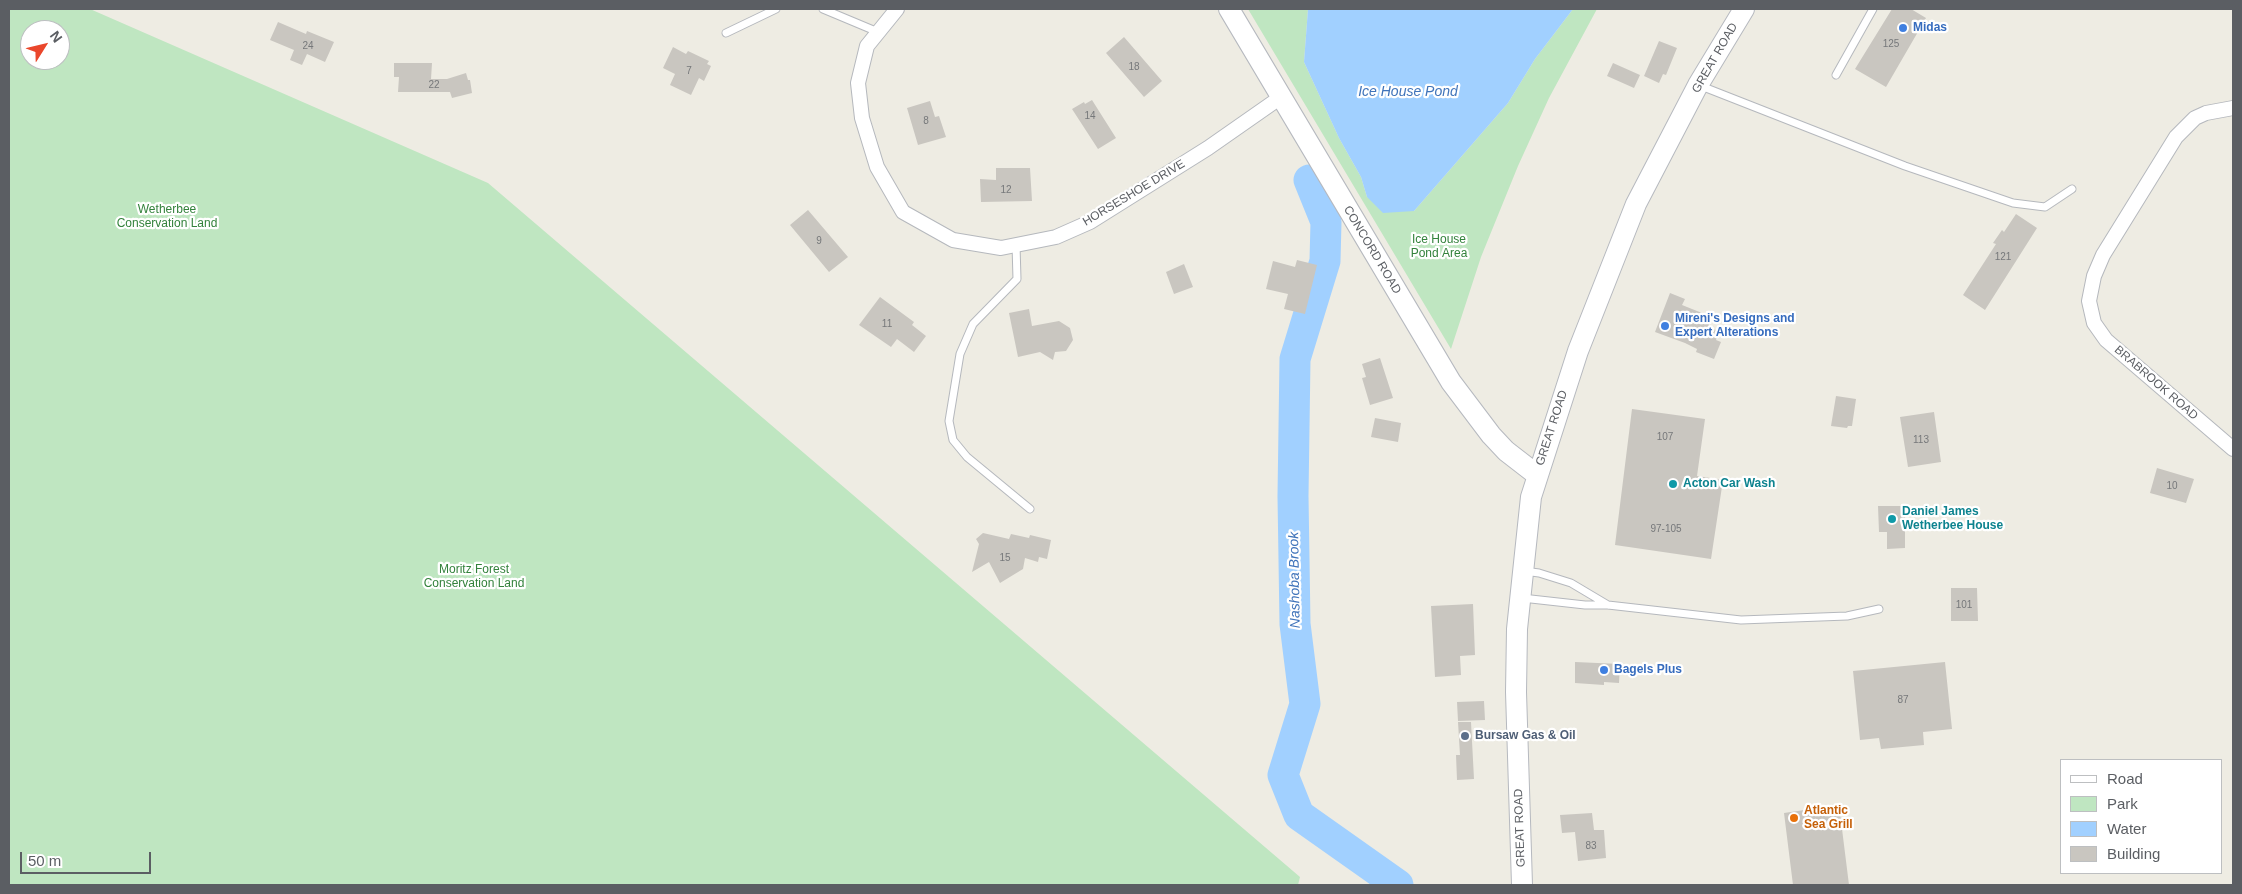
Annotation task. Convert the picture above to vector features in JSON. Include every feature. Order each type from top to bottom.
[{"type":"main road","name":"CONCORD ROAD","points":[[1229,9],[1452,382],[1491,435],[1537,475]]},
{"type":"main road","name":"GREAT ROAD","points":[[1522,885],[1516,629],[1531,497],[1575,358],[1636,204],[1698,84],[1744,9]]},
{"type":"street","name":"HORSESHOE DRIVE","points":[[897,9],[867,46],[858,83],[862,118],[877,167],[903,212],[953,240],[1001,248],[1056,237],[1090,222],[1208,148],[1281,97]]},
{"type":"street","name":"BRABROOK ROAD","points":[[2233,108],[2206,113],[2195,118],[2176,137],[2103,255],[2092,285],[2089,308],[2097,328],[2106,340],[2233,449]]},
{"type":"lane","points":[[726,33],[776,9]]},
{"type":"lane","points":[[823,9],[878,32]]},
{"type":"lane","points":[[1836,75],[1873,9]]},
{"type":"lane","points":[[1698,84],[1905,166],[2013,203],[2045,207],[2072,189]]},
{"type":"lane","points":[[1016,245],[1018,279],[973,324],[960,354],[948,421],[953,440],[967,457],[1030,509]]},
{"type":"lane","points":[[1523,571],[1539,573],[1571,583],[1608,605]]},
{"type":"lane","points":[[1520,598],[1585,605],[1608,605],[1741,620],[1847,616],[1879,609]]},
{"type":"green space","name":"Moritz Forest Conservation Land","points":[[9,9],[90,9],[488,183],[1300,877],[1298,885],[9,885]]},
{"type":"green space","name":"Ice House Pond Area","points":[[1248,9],[1308,9],[1304,62],[1339,138],[1361,177],[1367,197],[1414,211],[1508,103],[1535,59],[1573,9],[1597,9],[1549,98],[1518,166],[1481,257],[1451,349]]},
{"type":"water","name":"Ice House Pond","points":[[1308,9],[1573,9],[1535,59],[1508,103],[1414,211],[1383,213],[1367,197],[1361,177],[1339,138],[1304,62]]},
{"type":"building","points":[[1892,9],[1911,9],[1926,18],[1886,87],[1855,69]]},
{"type":"building","points":[[278,22],[306,34],[307,31],[334,42],[325,62],[307,54],[302,65],[290,60],[294,50],[270,40]]},
{"type":"building","points":[[1124,37],[1162,81],[1144,97],[1106,53]]},
{"type":"building","points":[[1659,41],[1677,48],[1666,75],[1663,74],[1659,83],[1644,76]]},
{"type":"building","points":[[673,47],[686,54],[688,51],[709,61],[707,64],[711,66],[704,81],[699,78],[691,95],[670,85],[675,74],[663,68]]},
{"type":"building","points":[[394,63],[432,63],[431,79],[447,79],[466,73],[468,80],[470,80],[472,93],[452,98],[450,92],[398,92],[399,77],[394,77]]},
{"type":"building","points":[[1613,63],[1640,75],[1634,88],[1607,76]]},
{"type":"building","points":[[1092,100],[1116,138],[1098,149],[1072,109]]},
{"type":"building","points":[[930,101],[935,117],[939,116],[946,137],[918,145],[907,108]]},
{"type":"building","points":[[996,168],[1030,168],[1032,201],[981,202],[980,179],[996,180]]},
{"type":"building","points":[[808,210],[848,257],[829,272],[790,225]]},
{"type":"building","points":[[2016,214],[2037,228],[1985,310],[1963,295],[1996,244],[1993,243],[2002,230],[2004,232]]},
{"type":"building","points":[[1297,260],[1317,265],[1305,314],[1284,309],[1288,294],[1266,289],[1273,261],[1295,267]]},
{"type":"building","points":[[1184,264],[1193,287],[1174,294],[1166,272]]},
{"type":"building","points":[[1670,293],[1685,299],[1682,305],[1712,317],[1708,327],[1719,331],[1716,340],[1721,342],[1714,359],[1696,352],[1697,349],[1685,343],[1655,332]]},
{"type":"building","points":[[880,297],[914,322],[912,325],[926,336],[914,352],[897,339],[891,347],[859,325]]},
{"type":"building","points":[[1029,309],[1032,326],[1059,321],[1070,328],[1073,340],[1066,351],[1055,352],[1053,360],[1040,352],[1018,357],[1009,313]]},
{"type":"building","points":[[1380,358],[1393,398],[1370,405],[1362,378],[1366,377],[1362,364]]},
{"type":"building","points":[[1836,396],[1856,399],[1852,426],[1847,428],[1831,426]]},
{"type":"building","points":[[1632,409],[1705,419],[1697,476],[1723,480],[1711,559],[1615,545]]},
{"type":"building","points":[[1934,412],[1941,462],[1908,467],[1900,417]]},
{"type":"building","points":[[1375,418],[1401,423],[1398,442],[1371,437]]},
{"type":"building","points":[[2157,468],[2194,479],[2186,503],[2150,493]]},
{"type":"building","name":"Daniel James Wetherbee House","points":[[1878,506],[1905,506],[1905,548],[1887,549],[1887,532],[1879,532]]},
{"type":"building","points":[[983,533],[1009,539],[1011,534],[1029,538],[1030,535],[1051,540],[1047,559],[1039,557],[1038,562],[1025,558],[1023,569],[1000,583],[989,562],[972,572],[979,544],[976,539]]},
{"type":"building","points":[[1951,588],[1977,588],[1978,621],[1951,621]]},
{"type":"building","points":[[1473,604],[1475,655],[1460,656],[1461,675],[1435,677],[1431,606]]},
{"type":"building","name":"Bagels Plus","points":[[1575,662],[1620,664],[1619,683],[1604,682],[1604,685],[1575,683]]},
{"type":"building","points":[[1945,662],[1952,729],[1923,732],[1924,745],[1881,749],[1879,738],[1860,740],[1853,671]]},
{"type":"building","points":[[1484,701],[1485,720],[1458,721],[1457,702]]},
{"type":"building","points":[[1458,722],[1471,722],[1474,779],[1457,780],[1456,755],[1460,755]]},
{"type":"building","points":[[1839,805],[1849,885],[1793,885],[1784,813]]},
{"type":"building","points":[[1592,813],[1594,830],[1604,830],[1606,858],[1578,861],[1575,832],[1562,833],[1560,815]]},
{"type":"waterway","name":"Nashoba Brook","points":[[1309,180],[1326,222],[1325,261],[1295,359],[1293,496],[1295,624],[1305,704],[1283,775],[1299,815],[1398,885]]},
{"type":"place","name":"Midas","points":[[1903,28]]},
{"type":"place","name":"Mireni's Designs and Expert Alterations","points":[[1665,326]]},
{"type":"place","name":"Acton Car Wash","points":[[1673,484]]},
{"type":"place","name":"Daniel James Wetherbee House","points":[[1892,519]]},
{"type":"place","name":"Bagels Plus","points":[[1604,670]]},
{"type":"place","name":"Bursaw Gas & Oil","points":[[1465,736]]},
{"type":"place","name":"Atlantic Sea Grill","points":[[1794,818]]},
{"type":"park label","name":"Wetherbee Conservation Land","points":[[167,217]]}]
